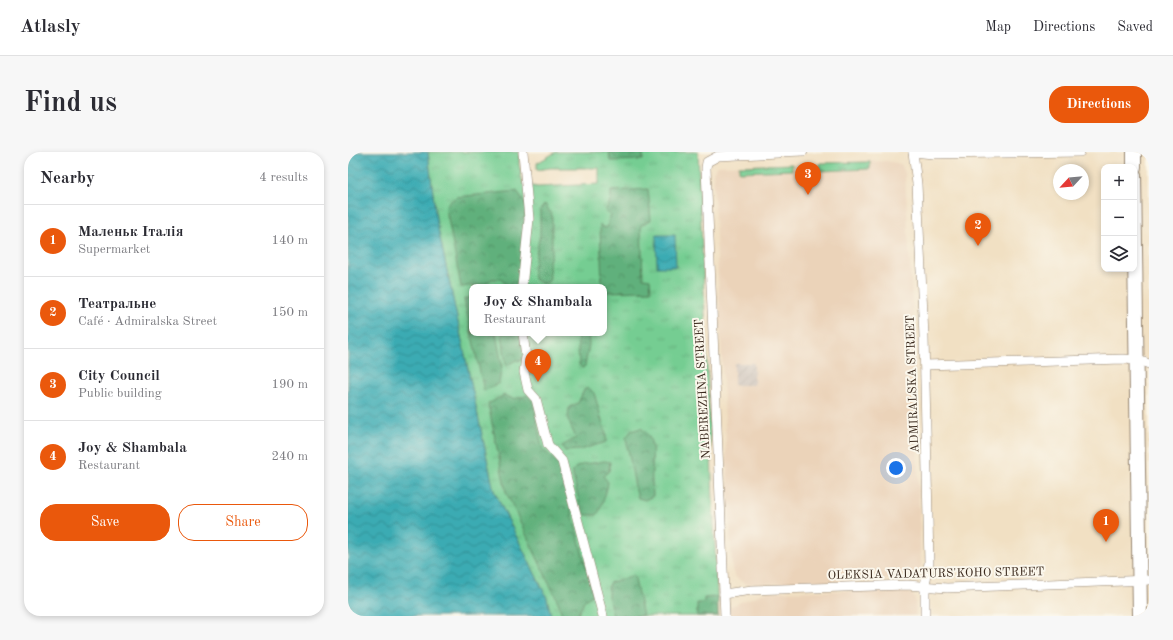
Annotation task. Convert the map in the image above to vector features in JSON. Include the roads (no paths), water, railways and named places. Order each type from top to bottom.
[{"type":"main road","points":[[1134,152],[1134,164]]},
{"type":"main road","points":[[1135,200],[1143,362],[1144,580],[1140,616]]},
{"type":"street","points":[[522,152],[529,219],[522,284]]},
{"type":"street","points":[[778,153],[804,152]]},
{"type":"street","points":[[913,152],[932,154],[1080,152]]},
{"type":"street","name":"ADMIRALSKA STREET","points":[[913,152],[917,184],[925,365],[929,563],[925,585],[925,616]]},
{"type":"street","name":"NABEREZHNA STREET","points":[[725,616],[706,172],[707,162],[718,156],[778,153]]},
{"type":"street","points":[[523,336],[526,357],[524,372],[528,390],[536,399],[548,445],[562,461],[603,616]]},
{"type":"street","points":[[925,365],[1123,359],[1143,362]]},
{"type":"street","name":"OLEKSIA VADATURS'KOHO STREET","points":[[724,594],[752,590],[925,585],[947,588],[1144,580]]},
{"type":"water","points":[[348,152],[428,152],[436,219],[494,491],[547,598],[551,616],[348,616]]},
{"type":"water","points":[[656,235],[675,235],[676,267],[657,267]]},
{"type":"place","name":"City Council","points":[[808,195]]},
{"type":"place","name":"Театральне","points":[[978,246]]},
{"type":"place","name":"Joy & Shambala","points":[[538,382]]},
{"type":"place","name":"Маленьк Італія","points":[[1106,542]]}]
